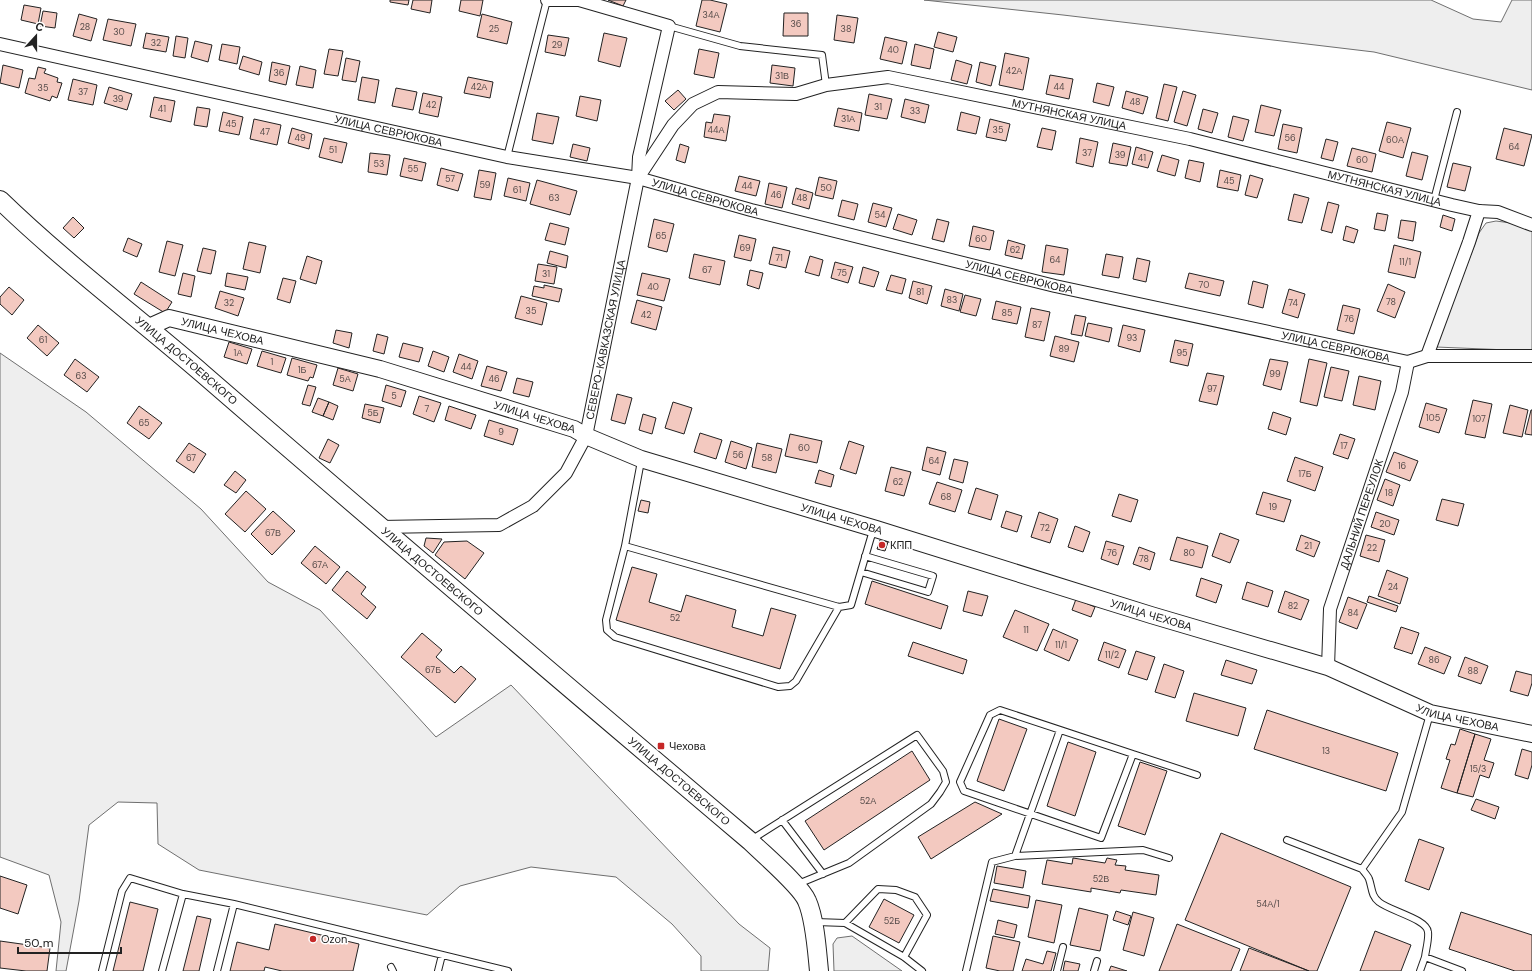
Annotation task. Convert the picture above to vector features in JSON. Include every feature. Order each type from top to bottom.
[{"type":"main road","name":"УЛИЦА ДОСТОЕВСКОГО","points":[[0,200],[32,230],[149,327],[380,527],[750,841],[795,885],[807,900],[812,921],[818,971]]},
{"type":"street","points":[[547,0],[579,0],[669,26]]},
{"type":"street","name":"СЕВЕРО-КАВКАЗСКАЯ УЛИЦА","points":[[380,527],[499,525],[533,506],[566,473],[586,436],[638,178],[639,157],[669,26]]},
{"type":"street","name":"УЛИЦА СЕВРЮКОВА","points":[[0,44],[507,157],[638,178],[751,210],[1055,286],[1408,362]]},
{"type":"street","name":"МУТНЯНСКАЯ УЛИЦА","points":[[638,178],[673,125],[694,104],[718,92],[796,94],[826,85],[888,77],[1190,139],[1478,211],[1498,212],[1532,225]]},
{"type":"street","points":[[1427,356],[1469,242],[1478,211]]},
{"type":"street","name":"УЛИЦА ЧЕХОВА","points":[[149,327],[169,318],[380,369],[574,429],[586,436],[641,459],[876,529],[1152,616],[1328,667],[1430,713],[1532,734]]},
{"type":"street","points":[[1408,362],[1427,356],[1532,356]]},
{"type":"street","name":"ДАЛЬНИЙ ПЕРЕУЛОК","points":[[1328,667],[1330,609],[1402,392],[1408,362]]},
{"type":"lane","points":[[507,157],[547,0]]},
{"type":"lane","points":[[669,26],[740,46],[822,55],[826,85]]},
{"type":"lane","points":[[1434,200],[1458,112]]},
{"type":"lane","points":[[641,459],[625,546],[606,620],[607,630],[615,637],[778,687],[790,686],[796,681],[839,607]]},
{"type":"lane","points":[[625,546],[839,607],[851,605],[871,537],[876,529]]},
{"type":"lane","points":[[860,572],[928,592],[934,576],[865,556]]},
{"type":"lane","points":[[1133,754],[1101,838],[964,791],[960,782],[990,715],[1000,710],[1197,775]]},
{"type":"lane","points":[[1362,869],[1402,812],[1430,713]]},
{"type":"lane","points":[[1015,856],[1060,730]]},
{"type":"lane","points":[[750,841],[917,735],[943,771],[946,782],[931,804],[849,863],[795,885]]},
{"type":"lane","points":[[782,820],[823,874]]},
{"type":"lane","points":[[1287,840],[1362,869],[1369,878],[1371,892],[1378,902],[1400,913],[1419,920],[1425,925],[1428,932],[1425,957],[1420,971]]},
{"type":"lane","points":[[966,971],[992,862],[1015,856],[1143,850],[1169,858]]},
{"type":"lane","points":[[102,971],[122,891],[130,878],[183,894],[234,904],[508,971]]},
{"type":"lane","points":[[845,923],[878,889],[896,890],[915,897],[927,915],[904,958]]},
{"type":"lane","points":[[162,971],[183,894]]},
{"type":"lane","points":[[217,971],[234,904]]},
{"type":"lane","points":[[812,921],[845,923],[904,958],[922,971]]},
{"type":"lane","points":[[1057,971],[1063,947]]},
{"type":"lane","points":[[438,971],[442,955]]},
{"type":"lane","points":[[1425,957],[1462,971]]},
{"type":"lane","points":[[1094,971],[1097,961]]},
{"type":"shaded area","points":[[924,0],[1431,0],[1473,19],[1501,22],[1512,0],[1532,0],[1532,90],[1374,52]]},
{"type":"shaded area","points":[[1496,221],[1511,223],[1532,231],[1532,351],[1436,347],[1479,233],[1486,223]]},
{"type":"shaded area","points":[[0,353],[86,412],[201,509],[268,582],[320,610],[436,737],[511,685],[739,924],[770,948],[768,971],[701,971],[701,956],[672,924],[616,877],[531,867],[460,886],[427,915],[199,870],[158,844],[157,803],[118,802],[89,825],[79,901],[66,971],[56,971],[61,922],[49,875],[0,857]]},
{"type":"shaded area","points":[[852,936],[902,971],[834,971],[833,944],[837,938]]},
{"type":"building","points":[[390,0],[409,0],[408,5],[390,2]]},
{"type":"building","points":[[413,0],[432,0],[430,13],[411,9]]},
{"type":"building","points":[[461,0],[483,0],[480,16],[459,11]]},
{"type":"building","points":[[608,0],[626,0],[623,6]]},
{"type":"building","points":[[702,0],[710,0],[727,4],[720,32],[696,26]]},
{"type":"building","points":[[24,5],[41,8],[38,24],[21,20]]},
{"type":"building","points":[[43,11],[57,13],[55,28],[40,26]]},
{"type":"building","points":[[784,13],[808,13],[808,36],[783,36]]},
{"type":"building","points":[[79,14],[97,19],[91,41],[73,36]]},
{"type":"building","points":[[482,14],[512,22],[507,44],[477,37]]},
{"type":"building","points":[[837,15],[858,18],[854,43],[834,40]]},
{"type":"building","points":[[108,19],[136,24],[131,46],[103,40]]},
{"type":"building","points":[[938,32],[957,37],[953,52],[934,47]]},
{"type":"building","points":[[146,33],[169,37],[166,52],[143,48]]},
{"type":"building","points":[[604,33],[627,38],[620,67],[598,61]]},
{"type":"building","points":[[548,35],[569,38],[565,56],[545,52]]},
{"type":"building","points":[[176,36],[188,38],[185,58],[173,56]]},
{"type":"building","points":[[885,37],[907,42],[902,64],[880,59]]},
{"type":"building","points":[[195,41],[212,45],[208,62],[191,57]]},
{"type":"building","points":[[222,44],[240,47],[237,64],[219,60]]},
{"type":"building","points":[[915,44],[934,49],[930,69],[911,65]]},
{"type":"building","points":[[329,49],[343,51],[338,76],[324,74]]},
{"type":"building","points":[[699,49],[719,53],[714,78],[694,74]]},
{"type":"building","points":[[1005,53],[1029,58],[1023,90],[999,85]]},
{"type":"building","points":[[243,56],[262,62],[259,75],[239,69]]},
{"type":"building","points":[[346,58],[360,61],[356,82],[342,80]]},
{"type":"building","points":[[956,60],[972,65],[967,84],[951,80]]},
{"type":"building","points":[[272,62],[290,66],[286,85],[269,81]]},
{"type":"building","points":[[980,62],[996,66],[991,86],[976,82]]},
{"type":"building","points":[[3,65],[23,70],[19,88],[0,83]]},
{"type":"building","points":[[772,65],[795,68],[793,86],[770,83]]},
{"type":"building","points":[[300,66],[316,70],[313,88],[296,85]]},
{"type":"building","points":[[38,67],[46,69],[44,73],[58,78],[57,82],[62,83],[57,98],[52,96],[50,101],[25,93],[29,78],[35,79]]},
{"type":"building","points":[[1050,75],[1073,79],[1069,99],[1046,94]]},
{"type":"building","points":[[362,77],[379,80],[375,103],[358,100]]},
{"type":"building","points":[[468,77],[493,82],[490,98],[464,93]]},
{"type":"building","points":[[73,79],[97,85],[93,105],[68,100]]},
{"type":"building","points":[[1097,83],[1114,87],[1109,106],[1093,102]]},
{"type":"building","points":[[1164,84],[1177,87],[1168,121],[1156,118]]},
{"type":"building","points":[[109,87],[132,94],[127,110],[104,103]]},
{"type":"building","points":[[396,88],[417,92],[413,110],[392,106]]},
{"type":"building","points":[[678,90],[686,99],[674,110],[665,101]]},
{"type":"building","points":[[1126,91],[1148,97],[1143,114],[1122,108]]},
{"type":"building","points":[[1183,91],[1196,95],[1187,126],[1174,122]]},
{"type":"building","points":[[423,93],[442,97],[438,117],[419,113]]},
{"type":"building","points":[[869,94],[892,99],[887,119],[865,115]]},
{"type":"building","points":[[580,96],[601,100],[597,121],[576,116]]},
{"type":"building","points":[[154,97],[175,101],[171,122],[150,117]]},
{"type":"building","points":[[905,99],[929,105],[925,123],[901,117]]},
{"type":"building","points":[[1261,105],[1281,110],[1274,136],[1255,132]]},
{"type":"building","points":[[197,107],[210,109],[207,127],[194,125]]},
{"type":"building","points":[[838,108],[862,113],[859,131],[834,126]]},
{"type":"building","points":[[1203,109],[1218,113],[1212,133],[1198,129]]},
{"type":"building","points":[[223,112],[243,117],[239,135],[219,131]]},
{"type":"building","points":[[961,112],[980,117],[976,134],[957,130]]},
{"type":"building","points":[[537,113],[559,117],[553,144],[532,140]]},
{"type":"building","points":[[714,114],[730,116],[726,141],[704,137],[706,122],[712,123]]},
{"type":"building","points":[[1233,116],[1249,120],[1243,141],[1228,137]]},
{"type":"building","points":[[254,119],[281,125],[277,145],[250,139]]},
{"type":"building","points":[[990,119],[1010,124],[1006,141],[986,137]]},
{"type":"building","points":[[1387,122],[1411,128],[1403,158],[1379,151]]},
{"type":"building","points":[[1283,124],[1302,128],[1297,153],[1278,149]]},
{"type":"building","points":[[292,128],[312,134],[309,149],[288,143]]},
{"type":"building","points":[[1042,128],[1056,131],[1052,150],[1037,147]]},
{"type":"building","points":[[1504,128],[1532,135],[1524,166],[1496,159]]},
{"type":"building","points":[[324,138],[347,143],[342,163],[319,157]]},
{"type":"building","points":[[1080,138],[1098,142],[1093,167],[1076,163]]},
{"type":"building","points":[[1326,139],[1338,142],[1333,161],[1321,158]]},
{"type":"building","points":[[1113,143],[1131,147],[1127,166],[1109,163]]},
{"type":"building","points":[[573,144],[590,148],[587,161],[570,157]]},
{"type":"building","points":[[680,144],[689,147],[685,163],[676,160]]},
{"type":"building","points":[[1136,147],[1153,152],[1148,168],[1132,164]]},
{"type":"building","points":[[1352,148],[1376,154],[1372,172],[1347,166]]},
{"type":"building","points":[[1412,152],[1428,156],[1422,180],[1406,176]]},
{"type":"building","points":[[370,153],[390,155],[387,175],[368,172]]},
{"type":"building","points":[[1162,155],[1179,160],[1175,176],[1157,171]]},
{"type":"building","points":[[404,158],[426,163],[422,181],[400,176]]},
{"type":"building","points":[[1189,160],[1204,163],[1200,182],[1185,178]]},
{"type":"building","points":[[1453,163],[1471,167],[1465,191],[1447,187]]},
{"type":"building","points":[[441,168],[463,174],[458,191],[437,185]]},
{"type":"building","points":[[479,170],[496,173],[491,200],[474,197]]},
{"type":"building","points":[[1220,170],[1241,175],[1238,191],[1217,187]]},
{"type":"building","points":[[1250,175],[1263,179],[1257,198],[1245,195]]},
{"type":"building","points":[[739,176],[760,181],[756,196],[735,191]]},
{"type":"building","points":[[819,177],[837,181],[833,199],[815,195]]},
{"type":"building","points":[[508,178],[530,183],[526,201],[504,196]]},
{"type":"building","points":[[537,180],[577,191],[570,215],[530,204]]},
{"type":"building","points":[[769,183],[787,187],[782,208],[765,204]]},
{"type":"building","points":[[796,188],[813,193],[809,209],[792,204]]},
{"type":"building","points":[[1294,194],[1309,198],[1302,223],[1288,220]]},
{"type":"building","points":[[842,200],[858,204],[854,220],[838,216]]},
{"type":"building","points":[[1328,202],[1339,205],[1332,233],[1321,230]]},
{"type":"building","points":[[873,203],[892,208],[886,227],[868,222]]},
{"type":"building","points":[[1377,213],[1388,215],[1385,231],[1374,229]]},
{"type":"building","points":[[898,214],[917,220],[912,235],[893,229]]},
{"type":"building","points":[[1443,215],[1455,219],[1452,231],[1440,227]]},
{"type":"building","points":[[73,217],[84,228],[74,238],[63,228]]},
{"type":"building","points":[[654,219],[674,224],[667,252],[648,247]]},
{"type":"building","points":[[937,219],[949,222],[944,242],[932,239]]},
{"type":"building","points":[[1401,220],[1416,222],[1413,241],[1398,238]]},
{"type":"building","points":[[550,223],[569,228],[565,245],[545,240]]},
{"type":"building","points":[[973,226],[994,231],[990,250],[969,246]]},
{"type":"building","points":[[1346,226],[1358,230],[1354,243],[1343,240]]},
{"type":"building","points":[[739,235],[756,239],[751,261],[734,257]]},
{"type":"building","points":[[128,238],[142,244],[137,257],[123,251]]},
{"type":"building","points":[[1008,240],[1025,245],[1022,259],[1005,255]]},
{"type":"building","points":[[167,241],[183,245],[175,276],[159,272]]},
{"type":"building","points":[[249,242],[266,246],[260,273],[243,269]]},
{"type":"building","points":[[1046,245],[1068,249],[1064,275],[1042,272]]},
{"type":"building","points":[[1394,245],[1421,252],[1415,278],[1388,272]]},
{"type":"building","points":[[773,247],[790,251],[786,268],[769,264]]},
{"type":"building","points":[[203,248],[216,251],[211,274],[197,271]]},
{"type":"building","points":[[550,251],[568,256],[566,268],[547,263]]},
{"type":"building","points":[[694,254],[725,261],[720,285],[689,278]]},
{"type":"building","points":[[1106,254],[1123,257],[1119,278],[1102,275]]},
{"type":"building","points":[[307,256],[322,261],[316,284],[300,279]]},
{"type":"building","points":[[810,256],[823,260],[819,276],[805,272]]},
{"type":"building","points":[[1137,258],[1150,261],[1146,282],[1133,279]]},
{"type":"building","points":[[835,262],[853,267],[848,283],[831,278]]},
{"type":"building","points":[[538,264],[557,267],[554,284],[535,281]]},
{"type":"building","points":[[863,267],[879,272],[874,287],[859,283]]},
{"type":"building","points":[[750,270],[763,273],[759,289],[747,285]]},
{"type":"building","points":[[183,273],[195,276],[191,297],[178,294]]},
{"type":"building","points":[[227,273],[248,277],[245,290],[225,286]]},
{"type":"building","points":[[642,273],[670,279],[664,301],[637,295]]},
{"type":"building","points":[[1189,273],[1224,281],[1220,296],[1185,288]]},
{"type":"building","points":[[891,275],[906,279],[902,294],[886,290]]},
{"type":"building","points":[[283,278],[296,281],[290,303],[277,299]]},
{"type":"building","points":[[913,281],[932,286],[927,304],[909,298]]},
{"type":"building","points":[[1253,281],[1268,285],[1263,308],[1248,304]]},
{"type":"building","points":[[141,282],[172,302],[165,313],[134,294]]},
{"type":"building","points":[[1388,284],[1405,292],[1395,318],[1377,311]]},
{"type":"building","points":[[544,285],[562,289],[559,302],[532,296],[534,286],[544,288]]},
{"type":"building","points":[[9,287],[24,300],[12,315],[0,304],[0,297]]},
{"type":"building","points":[[945,289],[963,294],[959,311],[941,306]]},
{"type":"building","points":[[1289,289],[1305,294],[1298,318],[1282,313]]},
{"type":"building","points":[[220,291],[244,298],[238,316],[215,308]]},
{"type":"building","points":[[965,295],[981,299],[976,316],[960,312]]},
{"type":"building","points":[[521,296],[547,303],[542,325],[515,318]]},
{"type":"building","points":[[637,300],[662,307],[656,330],[631,323]]},
{"type":"building","points":[[996,301],[1021,307],[1017,324],[992,319]]},
{"type":"building","points":[[1343,305],[1360,309],[1354,334],[1337,330]]},
{"type":"building","points":[[1031,308],[1050,312],[1044,341],[1025,337]]},
{"type":"building","points":[[1075,315],[1086,317],[1082,336],[1071,334]]},
{"type":"building","points":[[1088,323],[1112,328],[1109,342],[1085,336]]},
{"type":"building","points":[[38,325],[59,343],[47,356],[27,338]]},
{"type":"building","points":[[1123,325],[1145,330],[1140,352],[1118,346]]},
{"type":"building","points":[[336,330],[352,333],[349,348],[333,343]]},
{"type":"building","points":[[377,334],[388,337],[384,354],[373,351]]},
{"type":"building","points":[[1055,336],[1079,342],[1074,362],[1050,356]]},
{"type":"building","points":[[1175,340],[1193,344],[1188,366],[1170,362]]},
{"type":"building","points":[[229,342],[252,349],[247,364],[224,357]]},
{"type":"building","points":[[403,343],[423,348],[419,362],[399,357]]},
{"type":"building","points":[[262,351],[286,358],[281,373],[257,366]]},
{"type":"building","points":[[433,351],[449,357],[444,372],[428,366]]},
{"type":"building","points":[[459,354],[478,361],[472,379],[453,372]]},
{"type":"building","points":[[292,358],[317,365],[313,378],[310,377],[308,381],[287,375]]},
{"type":"building","points":[[75,359],[99,377],[87,392],[64,375]]},
{"type":"building","points":[[1270,359],[1288,362],[1281,390],[1263,385]]},
{"type":"building","points":[[1309,359],[1327,363],[1317,406],[1300,402]]},
{"type":"building","points":[[487,366],[507,372],[501,391],[481,386]]},
{"type":"building","points":[[1331,367],[1349,371],[1342,401],[1324,397]]},
{"type":"building","points":[[338,368],[358,374],[353,391],[333,385]]},
{"type":"building","points":[[1207,373],[1224,376],[1217,405],[1199,401]]},
{"type":"building","points":[[1359,376],[1381,381],[1375,410],[1353,405]]},
{"type":"building","points":[[517,378],[533,382],[529,397],[513,393]]},
{"type":"building","points":[[308,385],[316,387],[310,406],[302,404]]},
{"type":"building","points":[[386,385],[406,391],[401,407],[382,401]]},
{"type":"building","points":[[617,394],[632,398],[625,424],[611,420]]},
{"type":"building","points":[[419,396],[441,403],[434,422],[413,414]]},
{"type":"building","points":[[318,398],[329,402],[323,416],[312,412]]},
{"type":"building","points":[[1473,400],[1492,404],[1485,438],[1465,434]]},
{"type":"building","points":[[329,402],[338,406],[333,420],[323,416]]},
{"type":"building","points":[[673,402],[692,408],[684,434],[665,428]]},
{"type":"building","points":[[1426,403],[1447,409],[1439,433],[1419,427]]},
{"type":"building","points":[[365,404],[384,408],[380,423],[362,418]]},
{"type":"building","points":[[1510,405],[1528,410],[1522,437],[1503,433]]},
{"type":"building","points":[[139,406],[162,423],[149,439],[127,423]]},
{"type":"building","points":[[449,406],[476,415],[471,429],[445,420]]},
{"type":"building","points":[[1532,410],[1532,435],[1525,434]]},
{"type":"building","points":[[1273,412],[1291,418],[1286,435],[1268,429]]},
{"type":"building","points":[[643,414],[656,418],[652,434],[639,430]]},
{"type":"building","points":[[489,420],[518,429],[513,445],[484,436]]},
{"type":"building","points":[[700,433],[722,440],[716,459],[694,452]]},
{"type":"building","points":[[790,434],[822,441],[817,463],[785,456]]},
{"type":"building","points":[[1340,434],[1355,439],[1348,459],[1333,454]]},
{"type":"building","points":[[328,439],[339,445],[330,463],[319,458]]},
{"type":"building","points":[[731,441],[752,448],[746,469],[725,462]]},
{"type":"building","points":[[849,441],[864,446],[856,474],[840,469]]},
{"type":"building","points":[[189,443],[206,454],[194,473],[176,461]]},
{"type":"building","points":[[757,443],[782,449],[776,473],[752,467]]},
{"type":"building","points":[[927,447],[946,452],[940,475],[922,470]]},
{"type":"building","points":[[1394,452],[1418,461],[1410,481],[1386,472]]},
{"type":"building","points":[[1295,457],[1323,467],[1315,491],[1287,481]]},
{"type":"building","points":[[954,459],[968,462],[963,483],[949,479]]},
{"type":"building","points":[[891,467],[911,472],[904,496],[885,491]]},
{"type":"building","points":[[819,470],[834,475],[831,487],[815,483]]},
{"type":"building","points":[[235,471],[246,480],[236,493],[224,485]]},
{"type":"building","points":[[1385,479],[1400,485],[1393,506],[1377,500]]},
{"type":"building","points":[[937,482],[962,490],[955,512],[929,504]]},
{"type":"building","points":[[976,488],[998,495],[991,520],[968,513]]},
{"type":"building","points":[[246,491],[266,509],[245,532],[225,514]]},
{"type":"building","points":[[1263,492],[1291,500],[1284,522],[1256,514]]},
{"type":"building","points":[[1119,494],[1138,500],[1131,522],[1112,516]]},
{"type":"building","points":[[1442,499],[1464,504],[1458,526],[1436,520]]},
{"type":"building","points":[[641,500],[650,502],[648,513],[638,511]]},
{"type":"building","points":[[273,511],[295,531],[272,555],[251,534]]},
{"type":"building","points":[[1006,511],[1022,516],[1017,532],[1001,527]]},
{"type":"building","points":[[1039,512],[1058,519],[1050,543],[1031,537]]},
{"type":"building","points":[[1376,512],[1399,520],[1394,535],[1371,527]]},
{"type":"building","points":[[1075,526],[1090,532],[1083,552],[1068,547]]},
{"type":"building","points":[[1220,533],[1239,540],[1230,563],[1212,556]]},
{"type":"building","points":[[1301,535],[1320,542],[1314,557],[1296,550]]},
{"type":"building","points":[[1366,535],[1385,540],[1379,562],[1360,556]]},
{"type":"building","points":[[1177,537],[1208,546],[1202,568],[1170,560]]},
{"type":"building","points":[[426,538],[442,539],[433,553],[424,546]]},
{"type":"building","name":"КПП","points":[[880,540],[888,542],[885,551],[877,549]]},
{"type":"building","points":[[467,541],[484,553],[465,579],[435,555],[444,542]]},
{"type":"building","points":[[1106,541],[1124,546],[1118,565],[1101,559]]},
{"type":"building","points":[[315,546],[340,567],[326,584],[301,563]]},
{"type":"building","points":[[1139,547],[1155,553],[1150,570],[1133,564]]},
{"type":"building","points":[[632,567],[657,574],[649,602],[681,612],[686,595],[736,610],[732,627],[763,636],[771,608],[796,615],[780,669],[616,620]]},
{"type":"building","points":[[1387,570],[1408,578],[1400,604],[1378,596]]},
{"type":"building","points":[[347,571],[366,587],[361,594],[376,607],[367,619],[332,590]]},
{"type":"building","points":[[1201,578],[1222,585],[1216,603],[1196,596]]},
{"type":"building","points":[[872,581],[948,606],[941,629],[865,604]]},
{"type":"building","points":[[1247,582],[1273,591],[1268,607],[1242,599]]},
{"type":"building","points":[[968,591],[988,596],[982,616],[963,611]]},
{"type":"building","points":[[1285,591],[1309,600],[1301,620],[1278,612]]},
{"type":"building","points":[[1369,596],[1398,606],[1396,612],[1367,602]]},
{"type":"building","points":[[1348,597],[1367,604],[1357,629],[1339,622]]},
{"type":"building","points":[[1076,599],[1095,607],[1091,617],[1072,610]]},
{"type":"building","points":[[1015,610],[1049,624],[1037,651],[1003,637]]},
{"type":"building","points":[[1401,627],[1419,633],[1412,654],[1394,648]]},
{"type":"building","points":[[1053,629],[1078,640],[1069,661],[1044,650]]},
{"type":"building","points":[[422,633],[442,650],[436,657],[454,673],[461,666],[476,679],[455,703],[401,657]]},
{"type":"building","points":[[913,642],[967,660],[963,674],[908,656]]},
{"type":"building","points":[[1104,642],[1126,650],[1119,668],[1098,660]]},
{"type":"building","points":[[1425,647],[1451,657],[1444,674],[1418,664]]},
{"type":"building","points":[[1136,651],[1155,657],[1147,680],[1128,674]]},
{"type":"building","points":[[1465,657],[1488,666],[1481,684],[1458,676]]},
{"type":"building","points":[[1226,660],[1257,670],[1252,684],[1221,675]]},
{"type":"building","points":[[1164,664],[1184,671],[1175,698],[1155,692]]},
{"type":"building","points":[[1516,671],[1532,675],[1532,683],[1528,696],[1510,691]]},
{"type":"building","points":[[1194,693],[1246,708],[1238,736],[1186,721]]},
{"type":"building","points":[[1267,710],[1398,753],[1386,791],[1254,749]]},
{"type":"building","points":[[999,719],[1027,729],[1004,791],[977,781]]},
{"type":"building","points":[[1460,729],[1475,734],[1457,793],[1441,788],[1450,760],[1446,759],[1451,744],[1455,745]]},
{"type":"building","points":[[1475,734],[1491,739],[1484,760],[1494,763],[1489,778],[1480,775],[1473,797],[1457,793]]},
{"type":"building","points":[[1068,742],[1096,752],[1075,816],[1047,806]]},
{"type":"building","points":[[1522,749],[1532,752],[1532,765],[1528,779],[1515,775]]},
{"type":"building","points":[[912,751],[930,780],[824,850],[805,821]]},
{"type":"building","points":[[1140,762],[1167,771],[1145,835],[1118,826]]},
{"type":"building","points":[[1476,799],[1499,807],[1495,819],[1471,810]]},
{"type":"building","points":[[975,802],[1002,814],[931,859],[918,837]]},
{"type":"building","points":[[1221,833],[1351,887],[1317,971],[1309,971],[1185,920]]},
{"type":"building","points":[[1419,839],[1444,848],[1429,890],[1405,881]]},
{"type":"building","points":[[1073,858],[1105,863],[1107,858],[1117,860],[1115,865],[1126,866],[1125,870],[1159,875],[1156,895],[1121,890],[1120,893],[1091,888],[1091,892],[1042,884],[1047,860],[1072,864]]},
{"type":"building","points":[[997,866],[1026,871],[1023,888],[994,883]]},
{"type":"building","points":[[0,876],[27,885],[18,914],[0,908]]},
{"type":"building","points":[[993,889],[1030,896],[1028,908],[990,901]]},
{"type":"building","points":[[884,899],[914,915],[899,943],[869,927]]},
{"type":"building","points":[[1036,900],[1062,905],[1054,943],[1028,937]]},
{"type":"building","points":[[130,902],[158,909],[143,971],[113,971]]},
{"type":"building","points":[[1079,908],[1108,915],[1100,951],[1070,945]]},
{"type":"building","points":[[1116,911],[1131,916],[1128,925],[1113,920]]},
{"type":"building","points":[[1133,912],[1154,918],[1144,956],[1123,950]]},
{"type":"building","points":[[1461,912],[1532,935],[1532,971],[1515,971],[1449,949]]},
{"type":"building","points":[[197,916],[211,919],[199,971],[183,971]]},
{"type":"building","points":[[998,920],[1017,925],[1014,938],[995,934]]},
{"type":"building","points":[[275,924],[359,944],[353,971],[282,971],[265,967],[264,971],[230,971],[237,942],[269,950]]},
{"type":"building","points":[[1177,924],[1240,949],[1231,971],[1159,971]]},
{"type":"building","points":[[1375,931],[1411,945],[1401,971],[1360,971]]},
{"type":"building","points":[[993,936],[1020,942],[1013,971],[1000,971],[986,968]]},
{"type":"building","points":[[0,941],[50,948],[47,971],[26,971],[0,968]]},
{"type":"building","points":[[1249,948],[1309,971],[1240,971]]},
{"type":"building","points":[[1047,951],[1056,953],[1051,971],[1022,971],[1026,959],[1043,964]]},
{"type":"building","points":[[1065,961],[1080,964],[1078,971],[1063,971]]},
{"type":"building","points":[[1111,966],[1127,971],[1109,971]]},
{"type":"place","name":"КПП","points":[[882,545]]},
{"type":"place","name":"Чехова","points":[[661,746]]},
{"type":"place","name":"Ozon","points":[[313,939]]}]
